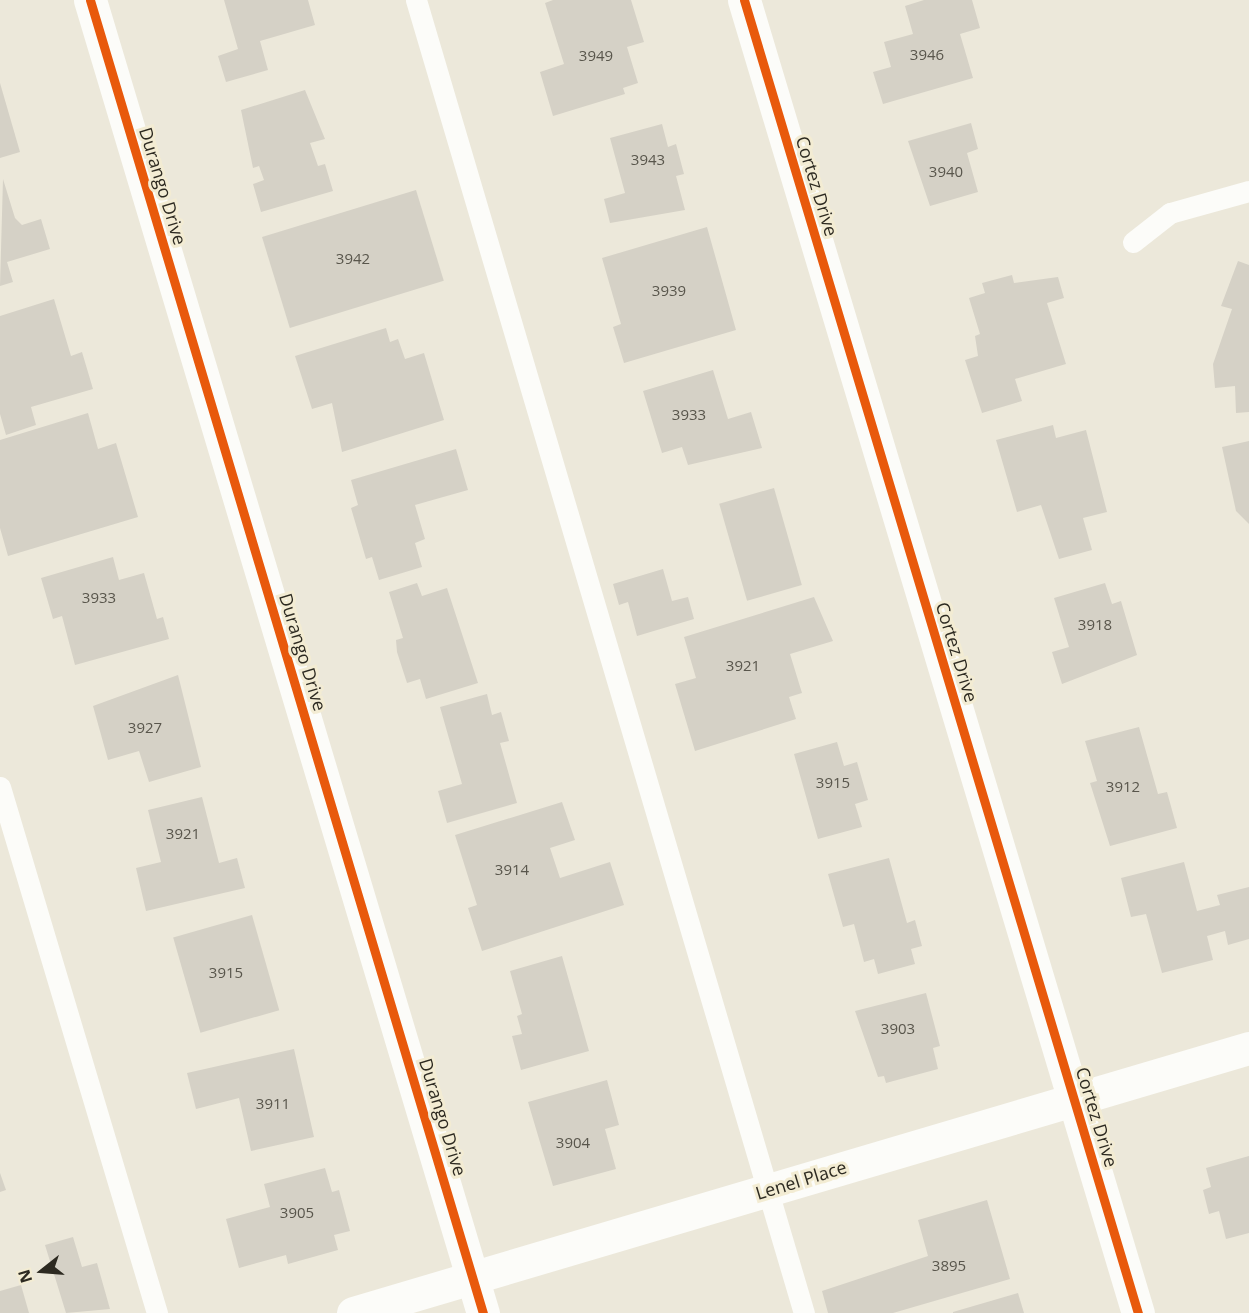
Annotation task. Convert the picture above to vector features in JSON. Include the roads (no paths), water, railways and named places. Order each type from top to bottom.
[{"type":"street","name":"Durango Drive","points":[[90,0],[483,1313]]},
{"type":"street","name":"Cortez Drive","points":[[744,0],[1138,1313]]},
{"type":"street","name":"Lenel Place","points":[[353,1313],[1074,1096],[1249,1048]]},
{"type":"lane","points":[[416,0],[804,1313]]},
{"type":"lane","points":[[1134,242],[1170,213],[1249,191]]},
{"type":"lane","points":[[0,788],[157,1313]]}]
